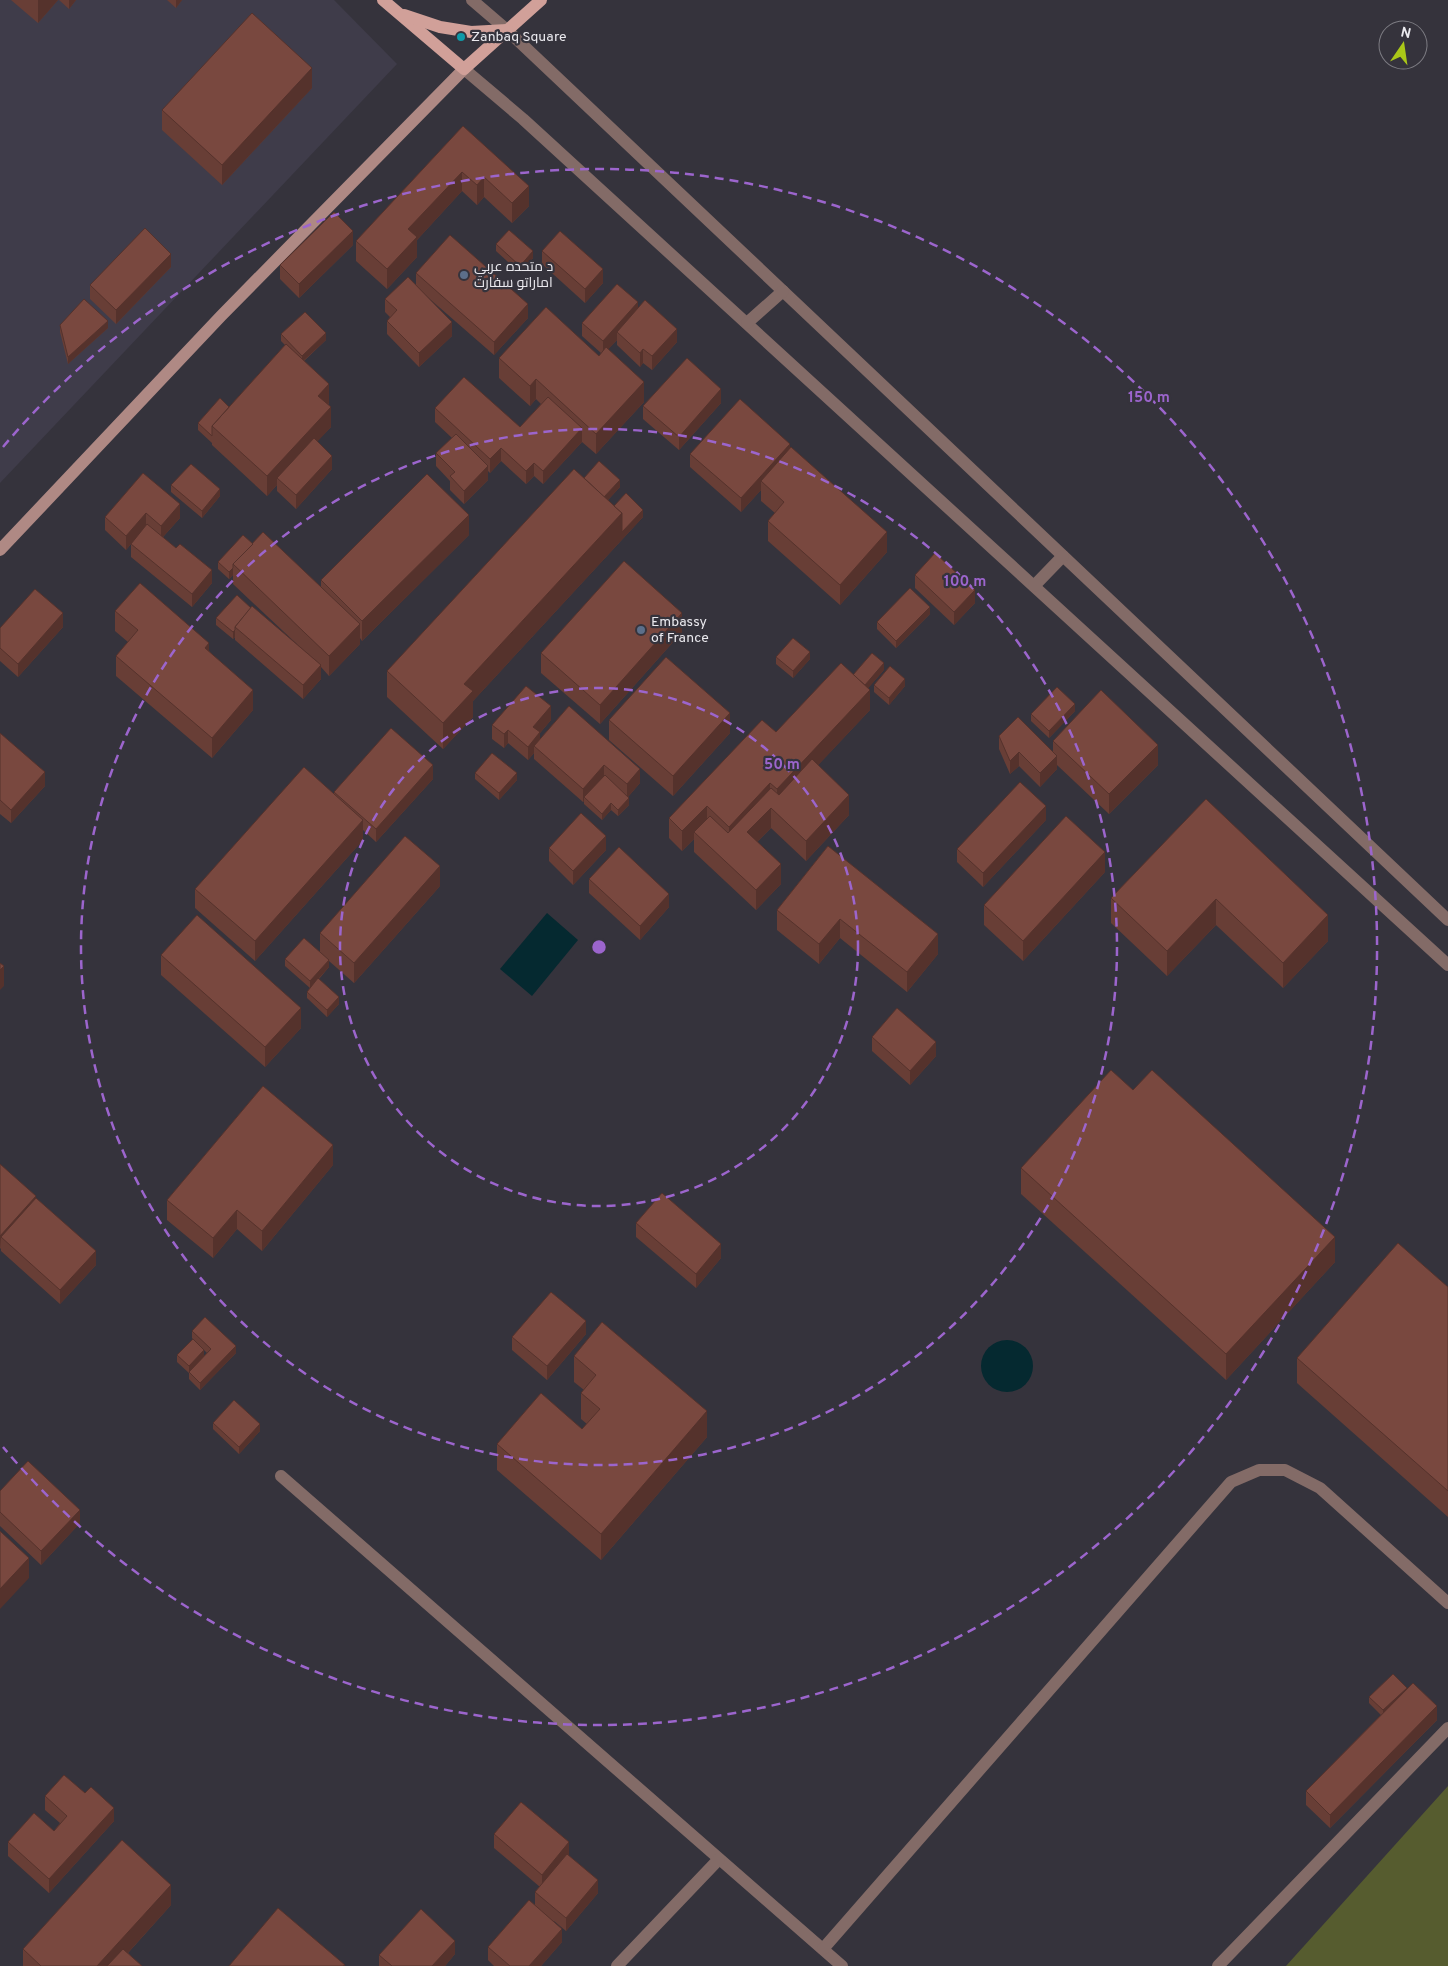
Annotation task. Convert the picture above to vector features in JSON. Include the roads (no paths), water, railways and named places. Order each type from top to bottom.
[{"type":"main road","points":[[383,0],[464,68]]},
{"type":"main road","points":[[0,550],[221,316],[464,68],[541,0]]},
{"type":"main road","points":[[396,12],[440,26],[471,32],[507,30]]},
{"type":"street","points":[[472,0],[507,30],[1448,920]]},
{"type":"street","points":[[464,68],[747,323],[1448,964]]},
{"type":"street","points":[[747,323],[783,291]]},
{"type":"street","points":[[1034,586],[1063,556]]},
{"type":"street","points":[[823,1949],[1231,1482],[1259,1470],[1285,1470],[1320,1488],[1448,1604]]},
{"type":"street","points":[[281,1476],[842,1966]]},
{"type":"street","points":[[1218,1966],[1448,1728]]},
{"type":"street","points":[[617,1966],[719,1858]]},
{"type":"water","points":[[547,913],[578,940],[532,996],[500,969]]},
{"type":"water","points":[[1007,1340],[1017,1342],[1025,1348],[1031,1356],[1033,1366],[1031,1376],[1025,1384],[1017,1390],[1007,1392],[997,1390],[989,1384],[983,1376],[981,1366],[983,1356],[989,1348],[997,1342]]},
{"type":"place","name":"Zanbaq Square","points":[[461,37]]},
{"type":"place","name":"د متحده عربي اماراتو سفارت","points":[[464,275]]},
{"type":"place","name":"Embassy of France","points":[[641,630]]}]
